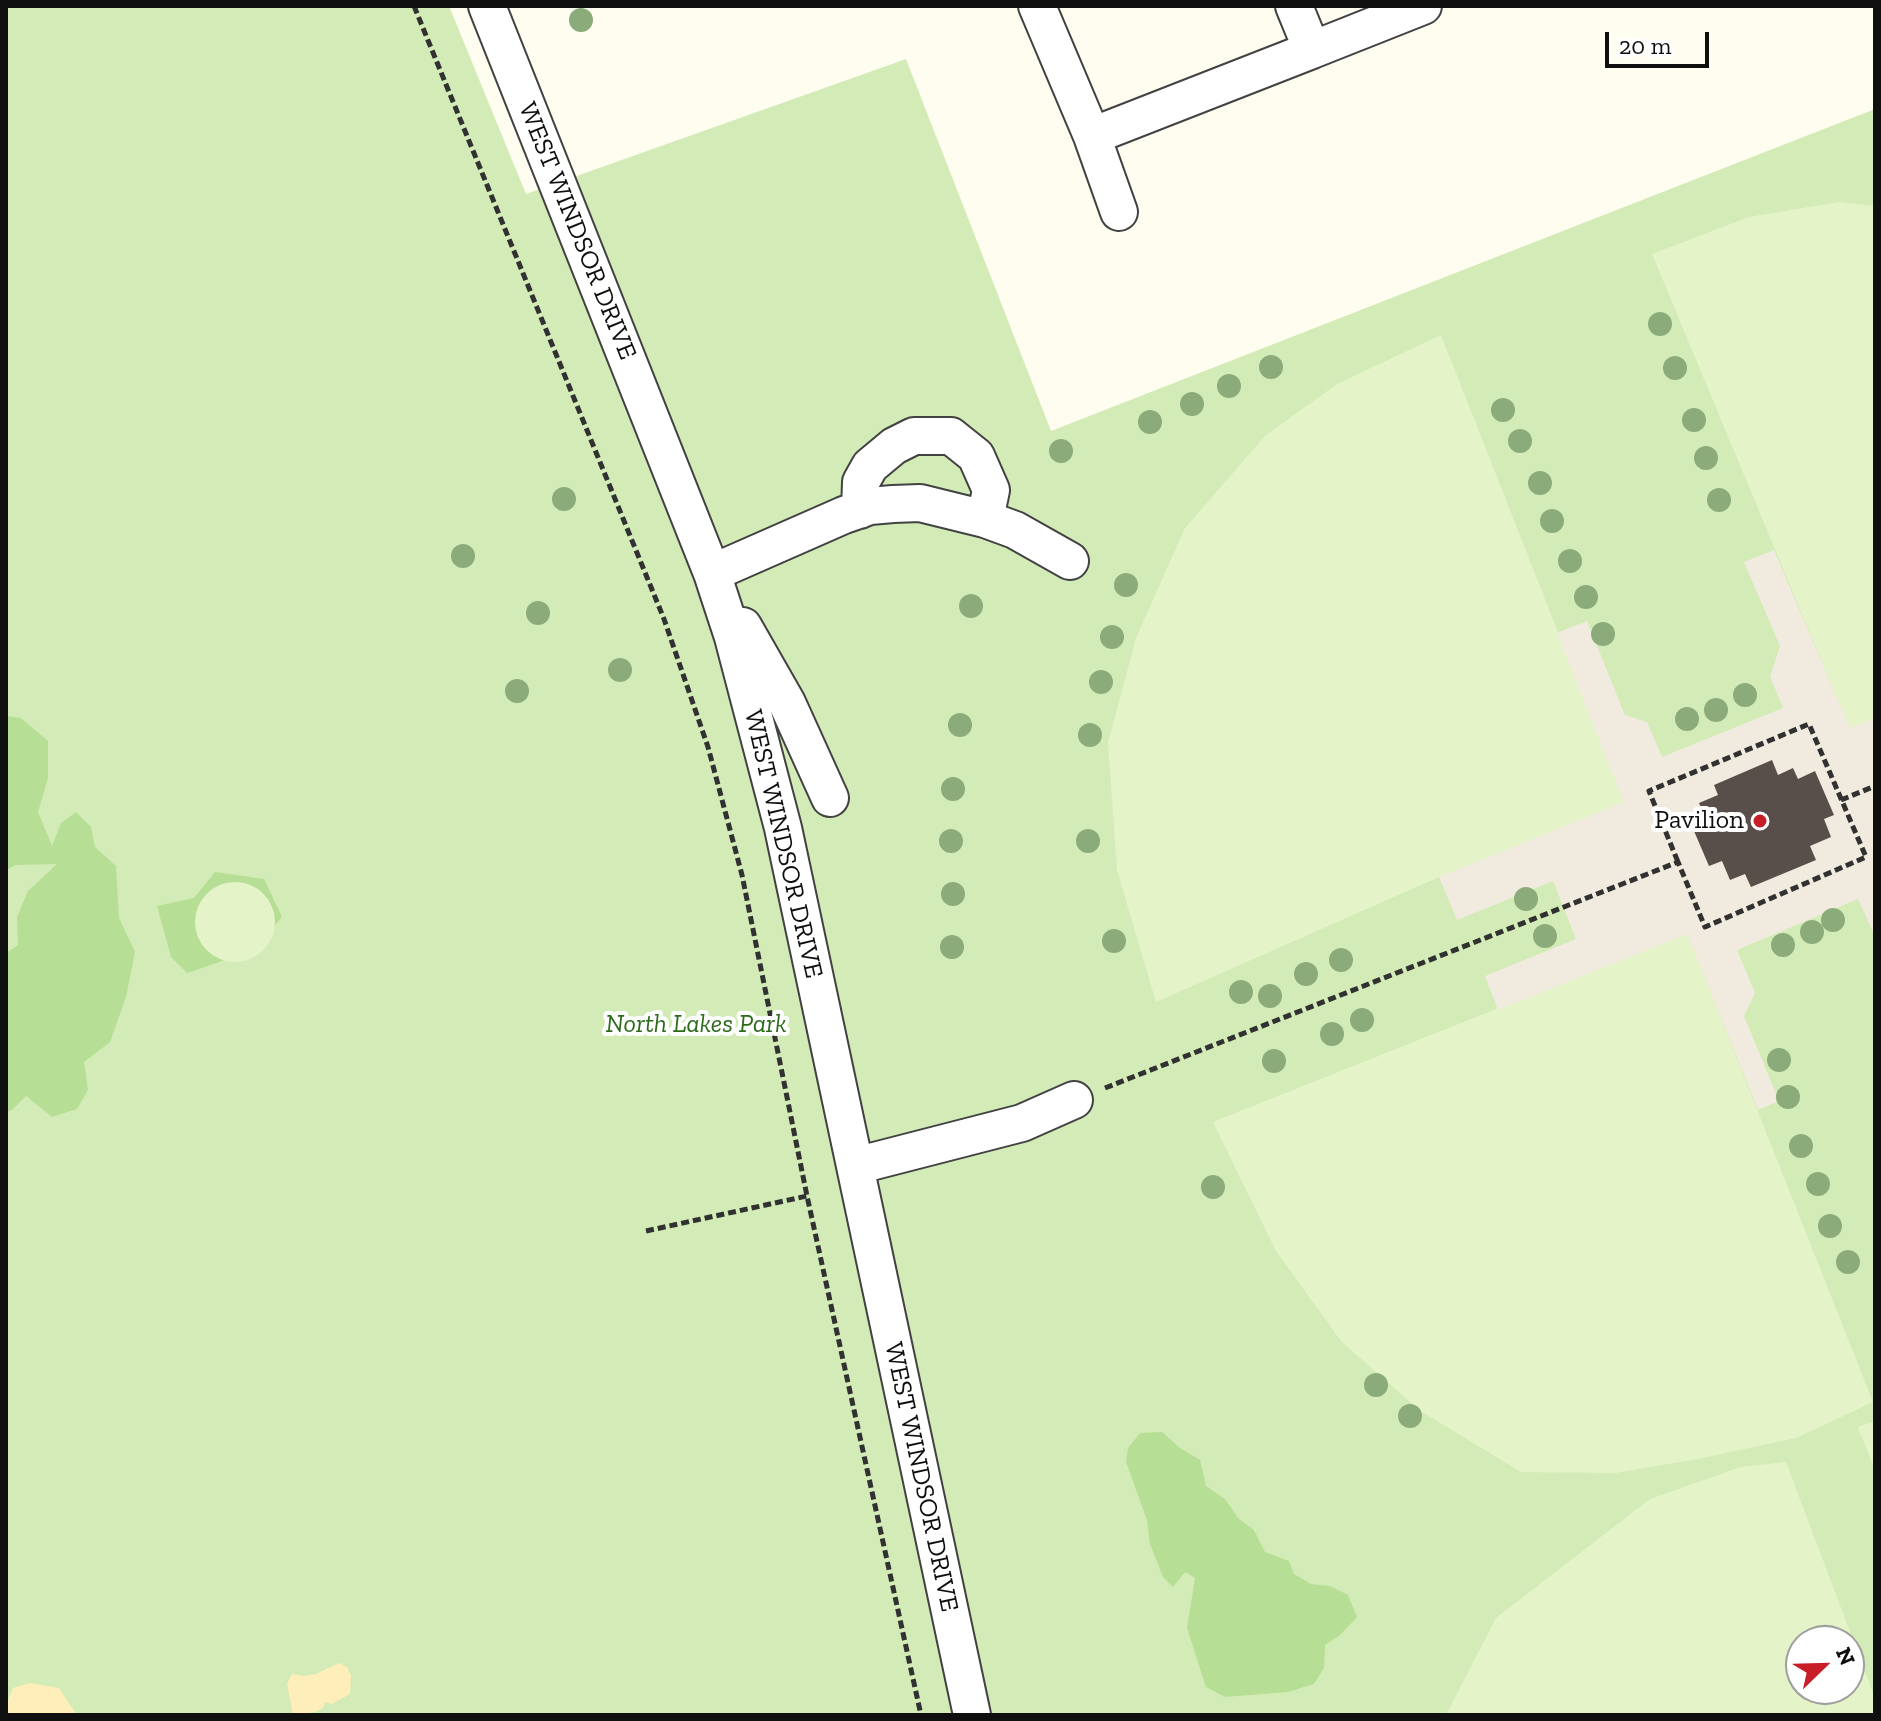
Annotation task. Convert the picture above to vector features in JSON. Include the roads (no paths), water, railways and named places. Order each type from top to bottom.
[{"type":"street","name":"WEST WINDSOR DRIVE","points":[[487,6],[712,573],[733,637],[783,828],[972,1715]]},
{"type":"street","points":[[1037,6],[1092,136],[1119,212]]},
{"type":"street","points":[[1294,6],[1312,50]]},
{"type":"street","points":[[1092,136],[1423,6]]},
{"type":"street","points":[[860,510],[861,482],[870,466],[894,446],[914,436],[951,436],[976,456],[991,490],[985,519]]},
{"type":"street","points":[[830,798],[787,703],[712,573],[860,510],[920,503],[1015,530],[1070,561]]},
{"type":"street","points":[[855,1166],[1022,1123],[1074,1100]]},
{"type":"place","name":"Pavilion","points":[[1760,821]]},
{"type":"park label","name":"North Lakes Park","points":[[696,1025]]}]
